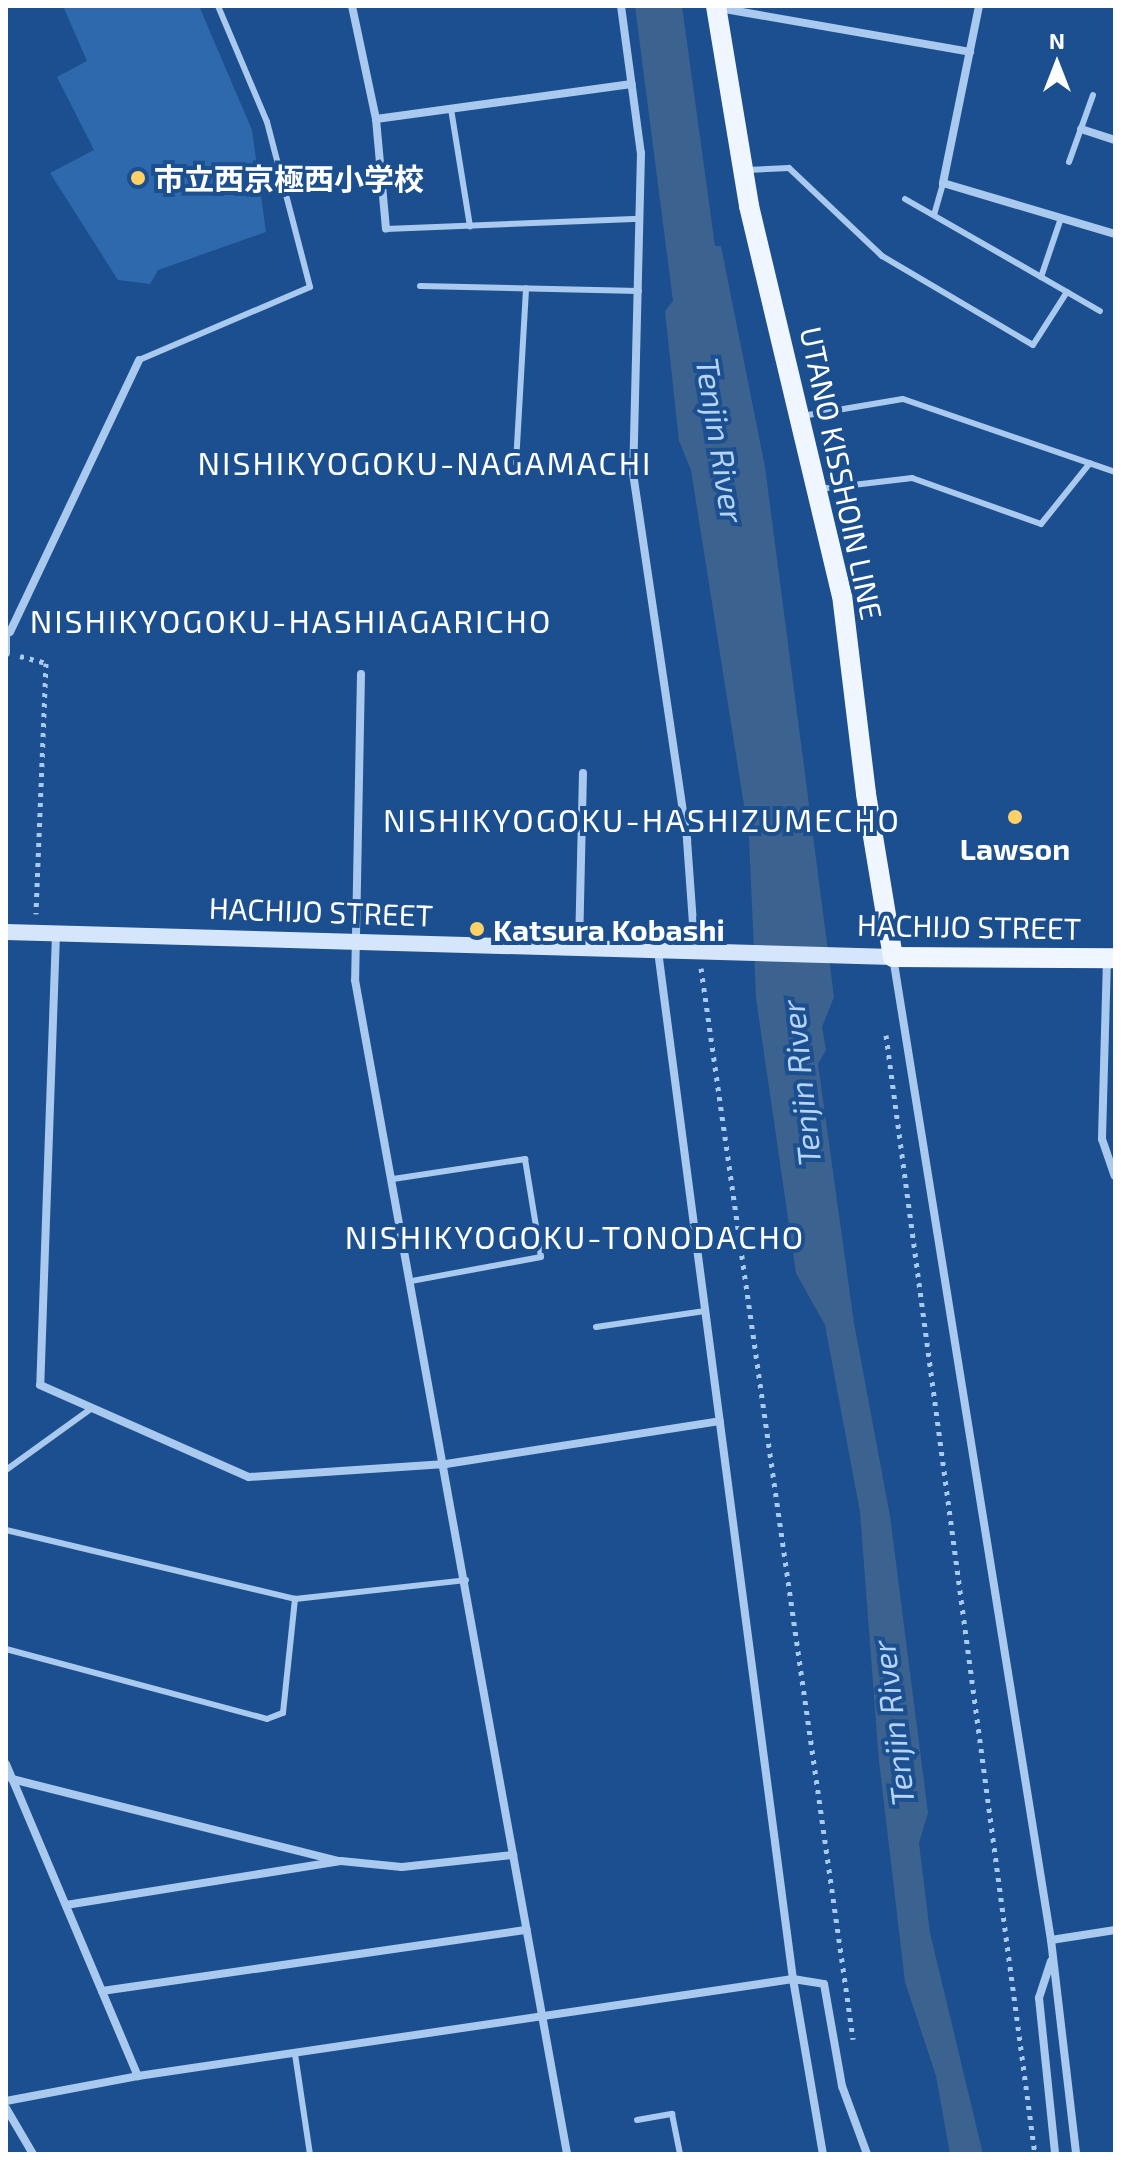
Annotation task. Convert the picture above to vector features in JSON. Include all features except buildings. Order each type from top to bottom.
[{"type":"main road","name":"UTANO KISSHOIN LINE","points":[[716,6],[743,170],[842,595],[866,794],[893,957]]},
{"type":"main road","name":"HACHIJO STREET","points":[[6,932],[893,957],[1111,958]]},
{"type":"street","points":[[352,6],[376,119],[386,229]]},
{"type":"street","points":[[621,6],[641,153],[633,473],[687,840],[695,951]]},
{"type":"street","points":[[716,6],[970,52]]},
{"type":"street","points":[[979,6],[943,183],[1115,234]]},
{"type":"street","points":[[376,119],[632,84]]},
{"type":"street","points":[[1081,129],[1115,140]]},
{"type":"street","points":[[7,653],[8,631],[139,360]]},
{"type":"street","points":[[361,674],[355,980],[369,1070],[393,1179],[446,1464],[567,2154]]},
{"type":"street","points":[[579,948],[583,773]]},
{"type":"street","points":[[56,934],[40,1385],[249,1477],[446,1464],[720,1421]]},
{"type":"street","points":[[658,950],[793,1979],[823,2154]]},
{"type":"street","points":[[893,957],[1051,1940],[1076,2154]]},
{"type":"street","points":[[1111,958],[1102,1139],[1115,1176]]},
{"type":"street","points":[[6,1764],[138,2076]]},
{"type":"street","points":[[12,1779],[341,1861],[402,1867],[513,1855]]},
{"type":"street","points":[[66,1905],[341,1861]]},
{"type":"street","points":[[102,1991],[527,1930]]},
{"type":"street","points":[[1051,1940],[1115,1930]]},
{"type":"street","points":[[1053,1956],[1039,1998],[1055,2154]]},
{"type":"street","points":[[6,2101],[138,2076],[793,1979],[824,1984],[842,2086],[867,2154]]},
{"type":"street","points":[[6,2108],[33,2154]]},
{"type":"lane","points":[[139,360],[310,287],[267,122],[218,6]]},
{"type":"lane","points":[[1069,162],[1093,95]]},
{"type":"lane","points":[[451,109],[470,226]]},
{"type":"lane","points":[[743,170],[789,168],[882,256],[1033,345],[1067,292]]},
{"type":"lane","points":[[934,215],[943,183]]},
{"type":"lane","points":[[905,199],[1100,311]]},
{"type":"lane","points":[[1041,277],[1061,218]]},
{"type":"lane","points":[[386,229],[640,219]]},
{"type":"lane","points":[[420,286],[639,291]]},
{"type":"lane","points":[[516,463],[526,288]]},
{"type":"lane","points":[[802,416],[903,399],[1115,472]]},
{"type":"lane","points":[[818,489],[912,478],[1041,524],[1090,463]]},
{"type":"lane","points":[[393,1179],[525,1159],[541,1257],[412,1281]]},
{"type":"lane","points":[[596,1327],[705,1311]]},
{"type":"lane","points":[[6,1470],[92,1408]]},
{"type":"lane","points":[[6,1530],[295,1599],[466,1580]]},
{"type":"lane","points":[[6,1649],[267,1719],[283,1713],[295,1599]]},
{"type":"lane","points":[[295,2054],[310,2154]]},
{"type":"lane","points":[[637,2120],[672,2114],[680,2154]]},
{"type":"path","points":[[7,653],[46,663],[36,917]]},
{"type":"path","points":[[695,951],[854,2042]]},
{"type":"path","points":[[902,1018],[885,1024],[895,1130],[1035,2154]]},
{"type":"shaded area","points":[[63,6],[199,6],[252,130],[266,232],[158,270],[150,284],[118,280],[50,173],[94,150],[57,77],[87,61]]},
{"type":"water","name":"Tenjin River","points":[[635,6],[682,6],[715,246],[721,246],[765,467],[834,997],[822,1027],[826,1050],[818,1064],[854,1323],[890,1516],[928,1813],[919,1843],[930,1933],[983,2154],[950,2154],[936,2076],[905,1982],[879,1761],[860,1512],[825,1325],[796,1273],[756,998],[749,837],[691,470],[679,441],[665,311],[673,301]]},
{"type":"place","name":"市立西京極西小学校","points":[[138,178]]},
{"type":"place","name":"Lawson","points":[[1015,817]]},
{"type":"place","name":"Katsura Kobashi","points":[[477,929]]},
{"type":"district","name":"NISHIKYOGOKU-NAGAMACHI","points":[[425,462]]},
{"type":"district","name":"NISHIKYOGOKU-HASHIAGARICHO","points":[[291,620]]},
{"type":"district","name":"NISHIKYOGOKU-HASHIZUMECHO","points":[[642,819]]},
{"type":"district","name":"NISHIKYOGOKU-TONODACHO","points":[[575,1236]]}]
